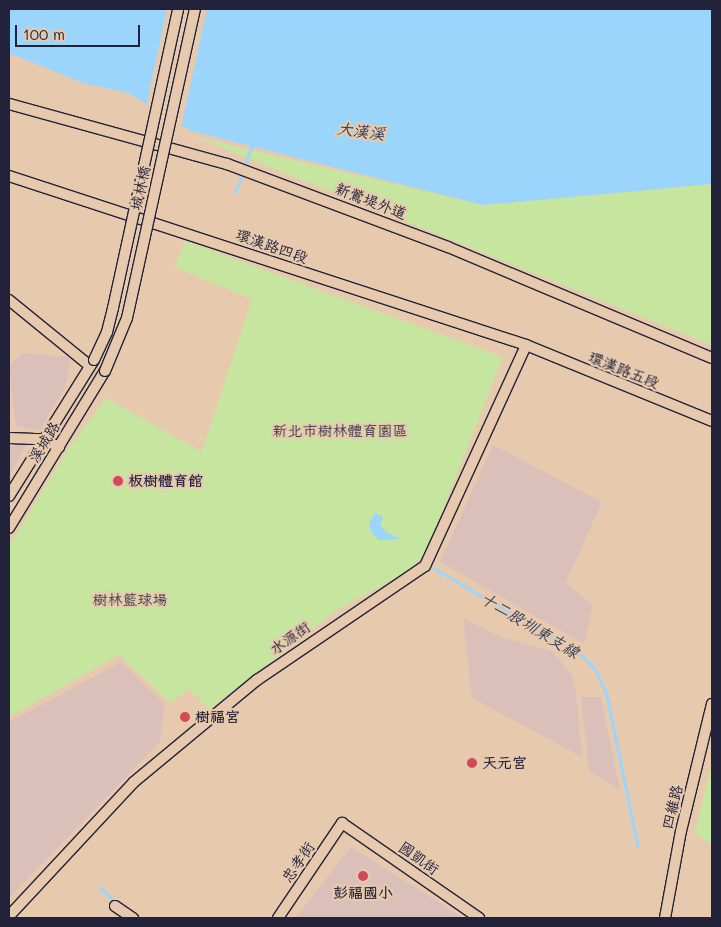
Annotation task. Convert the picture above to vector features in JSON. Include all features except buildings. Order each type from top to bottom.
[{"type":"street","name":"城林橋","points":[[92,363],[106,332],[113,308],[178,9]]},
{"type":"street","name":"城林橋","points":[[105,372],[127,318],[194,9]]},
{"type":"street","name":"新鶯堤外道","points":[[9,104],[227,164],[448,247],[712,358]]},
{"type":"street","name":"環漢路四段","points":[[9,176],[526,345]]},
{"type":"street","points":[[9,300],[92,363]]},
{"type":"street","name":"環漢路五段","points":[[526,345],[712,421]]},
{"type":"street","name":"水源街","points":[[9,916],[134,782],[257,680],[425,566],[459,498],[526,345]]},
{"type":"street","name":"溪城路","points":[[9,496],[42,438],[92,363]]},
{"type":"street","name":"溪城路","points":[[9,528],[105,372]]},
{"type":"street","points":[[9,438],[42,438],[59,447]]},
{"type":"street","name":"四維路","points":[[665,918],[681,830],[712,704]]},
{"type":"street","name":"忠孝街","points":[[278,918],[342,823]]},
{"type":"street","name":"國凱街","points":[[342,823],[479,918]]},
{"type":"street","points":[[115,906],[133,918]]},
{"type":"shaded area","points":[[22,353],[71,357],[66,385],[40,431],[16,426],[9,366]]},
{"type":"shaded area","points":[[28,441],[9,477],[9,447]]},
{"type":"shaded area","points":[[493,445],[602,502],[566,583],[593,605],[584,644],[440,562]]},
{"type":"shaded area","points":[[463,618],[501,637],[552,651],[571,673],[576,693],[582,757],[472,698]]},
{"type":"shaded area","points":[[121,662],[165,704],[160,742],[9,898],[9,722]]},
{"type":"shaded area","points":[[581,697],[601,697],[620,790],[589,771]]},
{"type":"shaded area","name":"彭福國小","points":[[351,847],[445,906],[463,918],[295,918]]},
{"type":"green space","points":[[196,137],[483,205],[712,184],[712,345]]},
{"type":"green space","name":"新北市樹林體育園區","points":[[185,241],[503,357],[427,550],[410,570],[337,610],[209,709],[189,689],[171,703],[119,655],[9,717],[9,546],[63,457],[106,398],[202,452],[252,299],[175,267]]},
{"type":"green space","points":[[712,762],[712,845],[695,833]]},
{"type":"water","name":"大漢溪","points":[[9,9],[712,9],[712,184],[483,205],[191,131],[128,93],[83,83],[9,53]]},
{"type":"water","points":[[375,513],[383,517],[380,524],[387,533],[401,539],[379,540],[371,532],[369,523]]},
{"type":"pier","points":[[167,9],[207,9],[181,128],[146,107]]},
{"type":"waterway","points":[[244,167],[253,144]]},
{"type":"waterway","points":[[235,192],[243,172]]},
{"type":"waterway","name":"十二股圳東支線","points":[[434,568],[583,656],[596,670],[607,695],[638,846]]},
{"type":"waterway","points":[[100,887],[116,903]]},
{"type":"place","name":"板樹體育館","points":[[118,481]]},
{"type":"place","name":"樹福宮","points":[[185,717]]},
{"type":"place","name":"天元宮","points":[[472,763]]},
{"type":"place","name":"彭福國小","points":[[363,876]]},
{"type":"park label","name":"樹林籃球場","points":[[130,600]]}]
